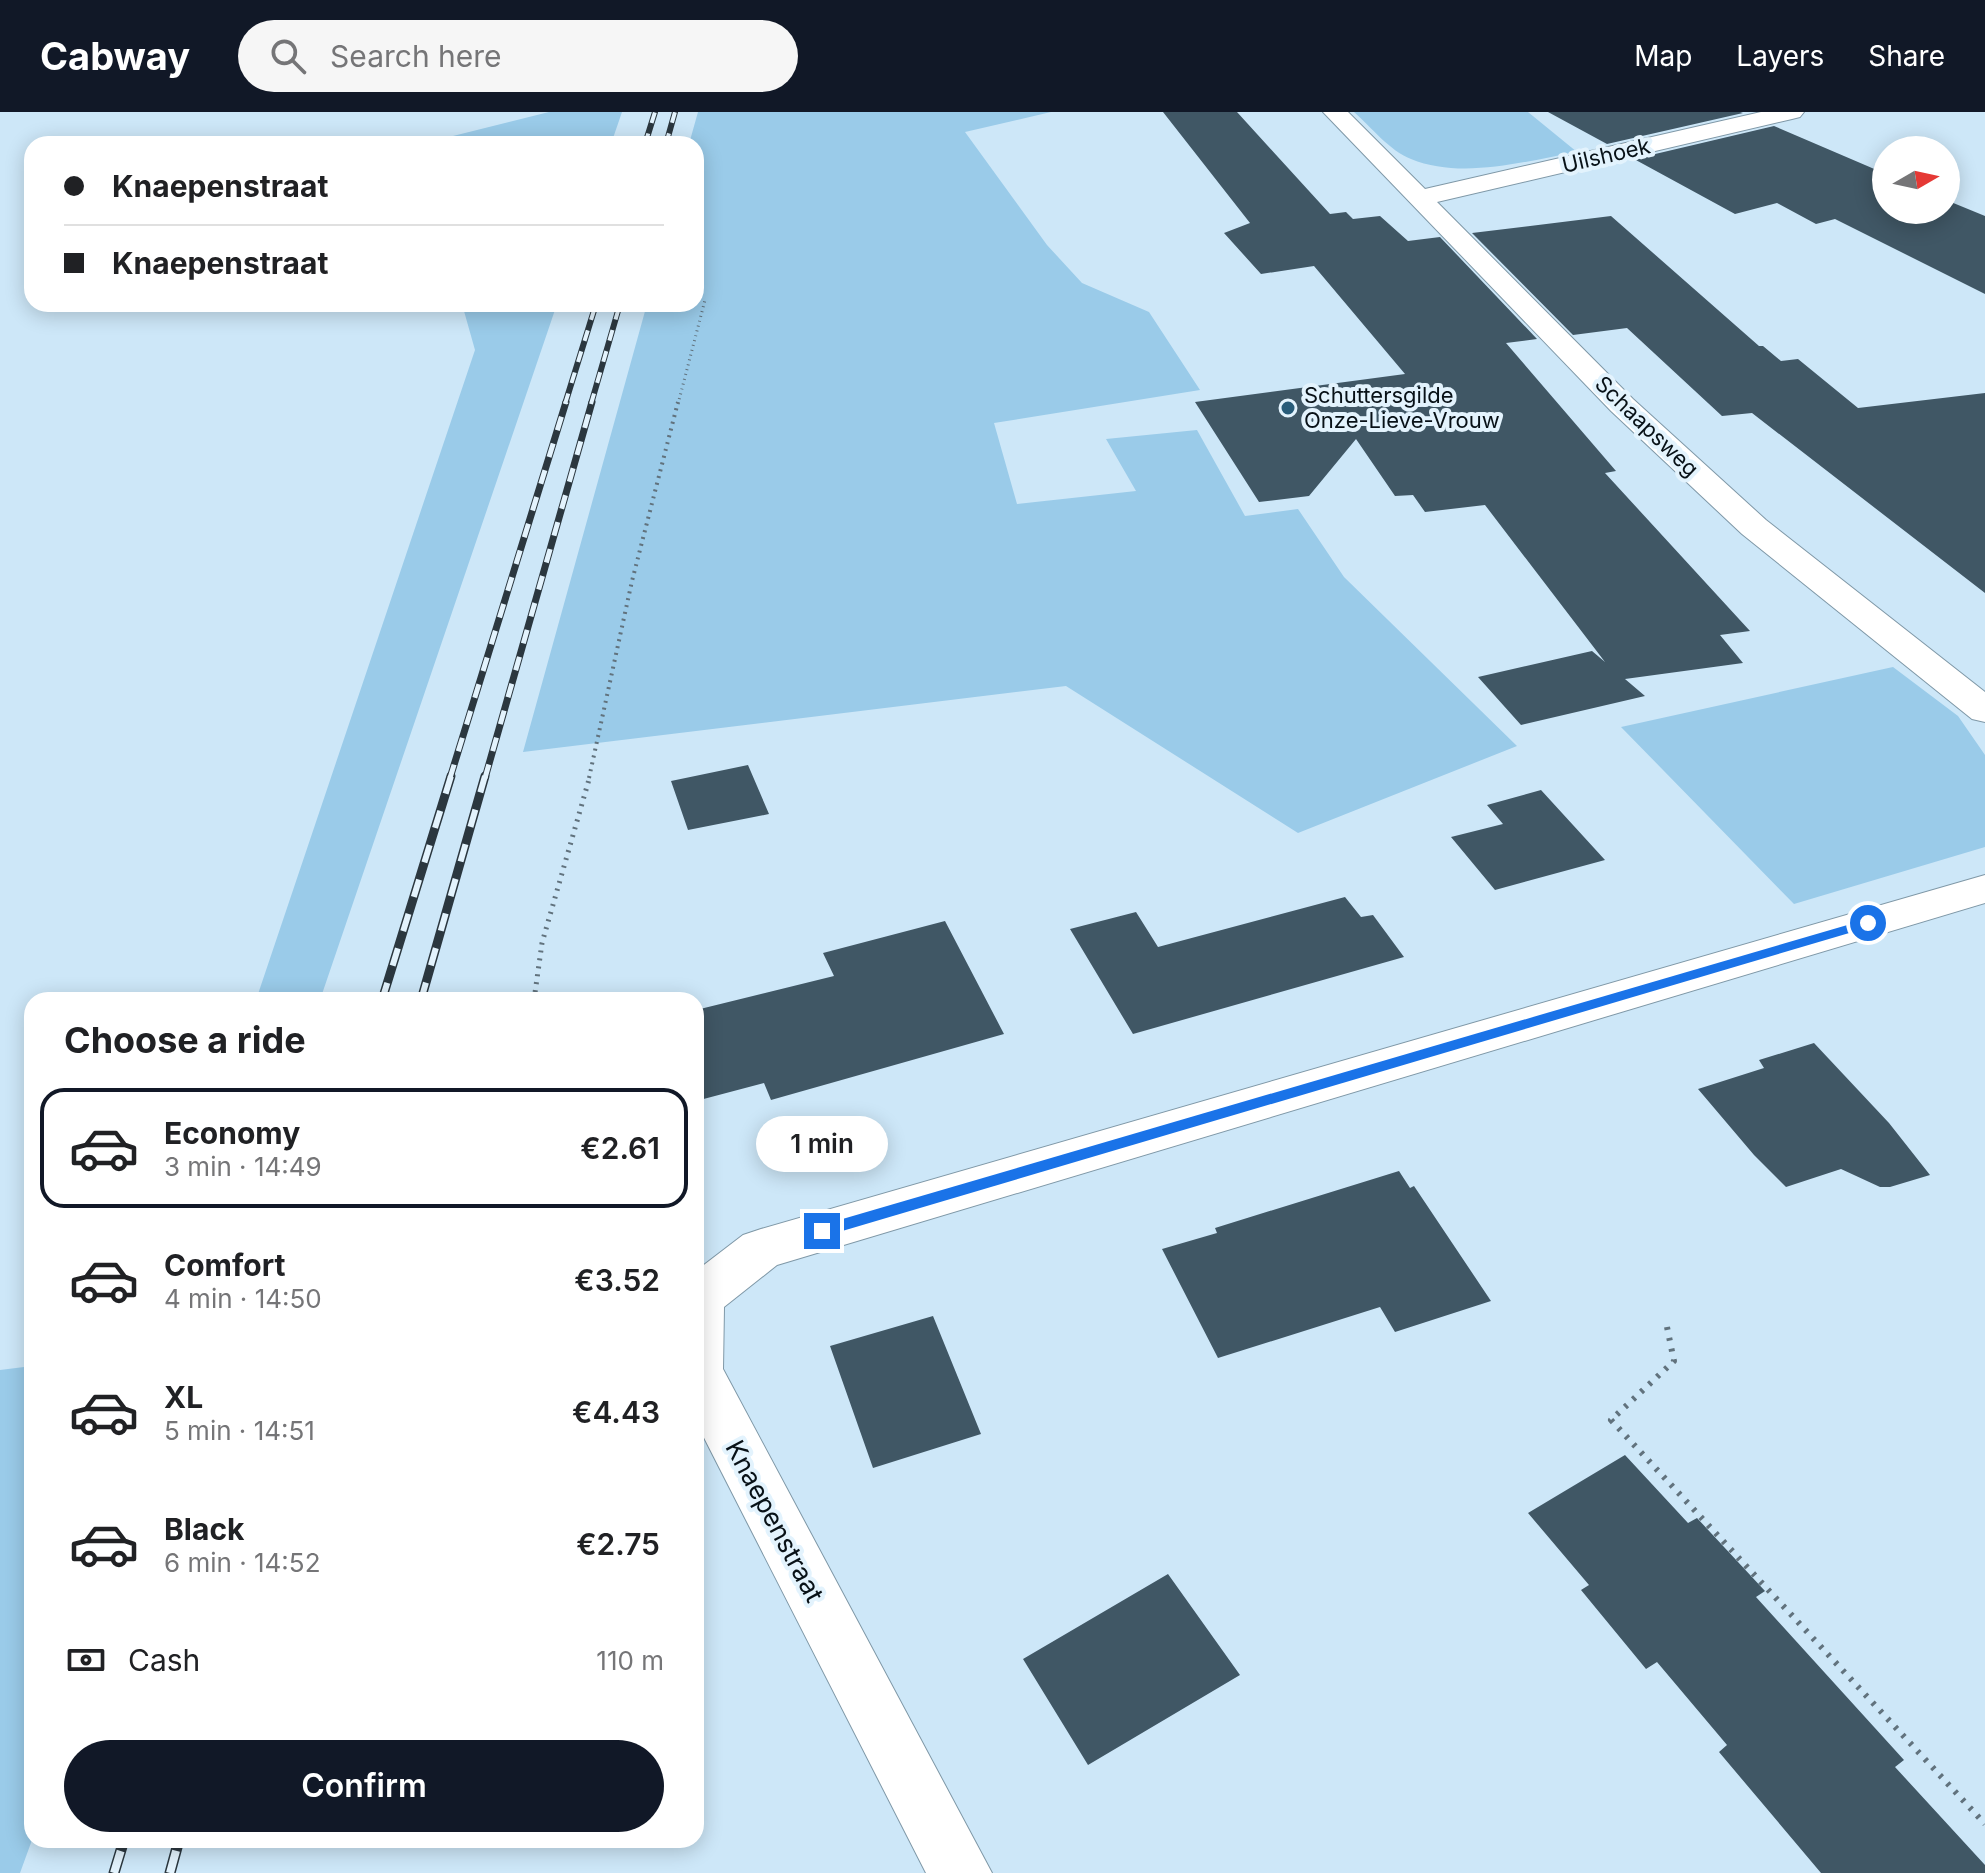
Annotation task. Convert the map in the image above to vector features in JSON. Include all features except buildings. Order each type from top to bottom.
[{"type":"street","name":"Schaapsweg","points":[[1335,112],[1622,405],[1754,527],[1985,711]]},
{"type":"street","name":"Uilshoek","points":[[1420,198],[1792,112]]},
{"type":"street","name":"Knaepenstraat","points":[[704,1293],[761,1249],[1985,889]]},
{"type":"street","name":"Knaepenstraat","points":[[704,1384],[960,1873]]},
{"type":"path","points":[[535,992],[542,943],[592,768],[632,581],[702,312]]},
{"type":"path","points":[[1667,1327],[1674,1361],[1611,1420],[1985,1824]]},
{"type":"shaded area","points":[[549,112],[622,112],[614,136],[453,136]]},
{"type":"shaded area","points":[[698,112],[1051,112],[965,132],[1047,245],[1082,283],[1149,312],[1200,390],[994,423],[1017,504],[1136,491],[1106,439],[1197,430],[1245,516],[1298,509],[1344,577],[1517,746],[1298,833],[1066,686],[523,752],[645,312],[704,312],[704,136],[691,136]]},
{"type":"shaded area","points":[[1354,112],[1528,112],[1577,152],[1494,167],[1431,165],[1396,150]]},
{"type":"shaded area","points":[[464,312],[554,312],[323,992],[259,992],[475,350]]},
{"type":"shaded area","points":[[1893,667],[1958,716],[1985,755],[1985,847],[1794,904],[1621,727]]},
{"type":"shaded area","points":[[24,1367],[24,1848],[29,1848],[20,1873],[0,1873],[0,1370]]},
{"type":"railway","points":[[648,136],[655,112]]},
{"type":"railway","points":[[668,136],[675,112]]},
{"type":"railway","points":[[565,404],[594,312]]},
{"type":"railway","points":[[591,404],[618,312]]},
{"type":"railway","points":[[450,778],[566,402]]},
{"type":"railway","points":[[485,778],[592,402]]},
{"type":"railway","points":[[384,992],[451,776]]},
{"type":"railway","points":[[423,992],[485,776]]},
{"type":"railway","points":[[114,1873],[122,1848]]},
{"type":"railway","points":[[170,1873],[177,1848]]},
{"type":"place","name":"Schuttersgilde Onze-Lieve-Vrouw","points":[[1288,408]]},
{"type":"route","points":[[822,1231],[1868,923]]}]
